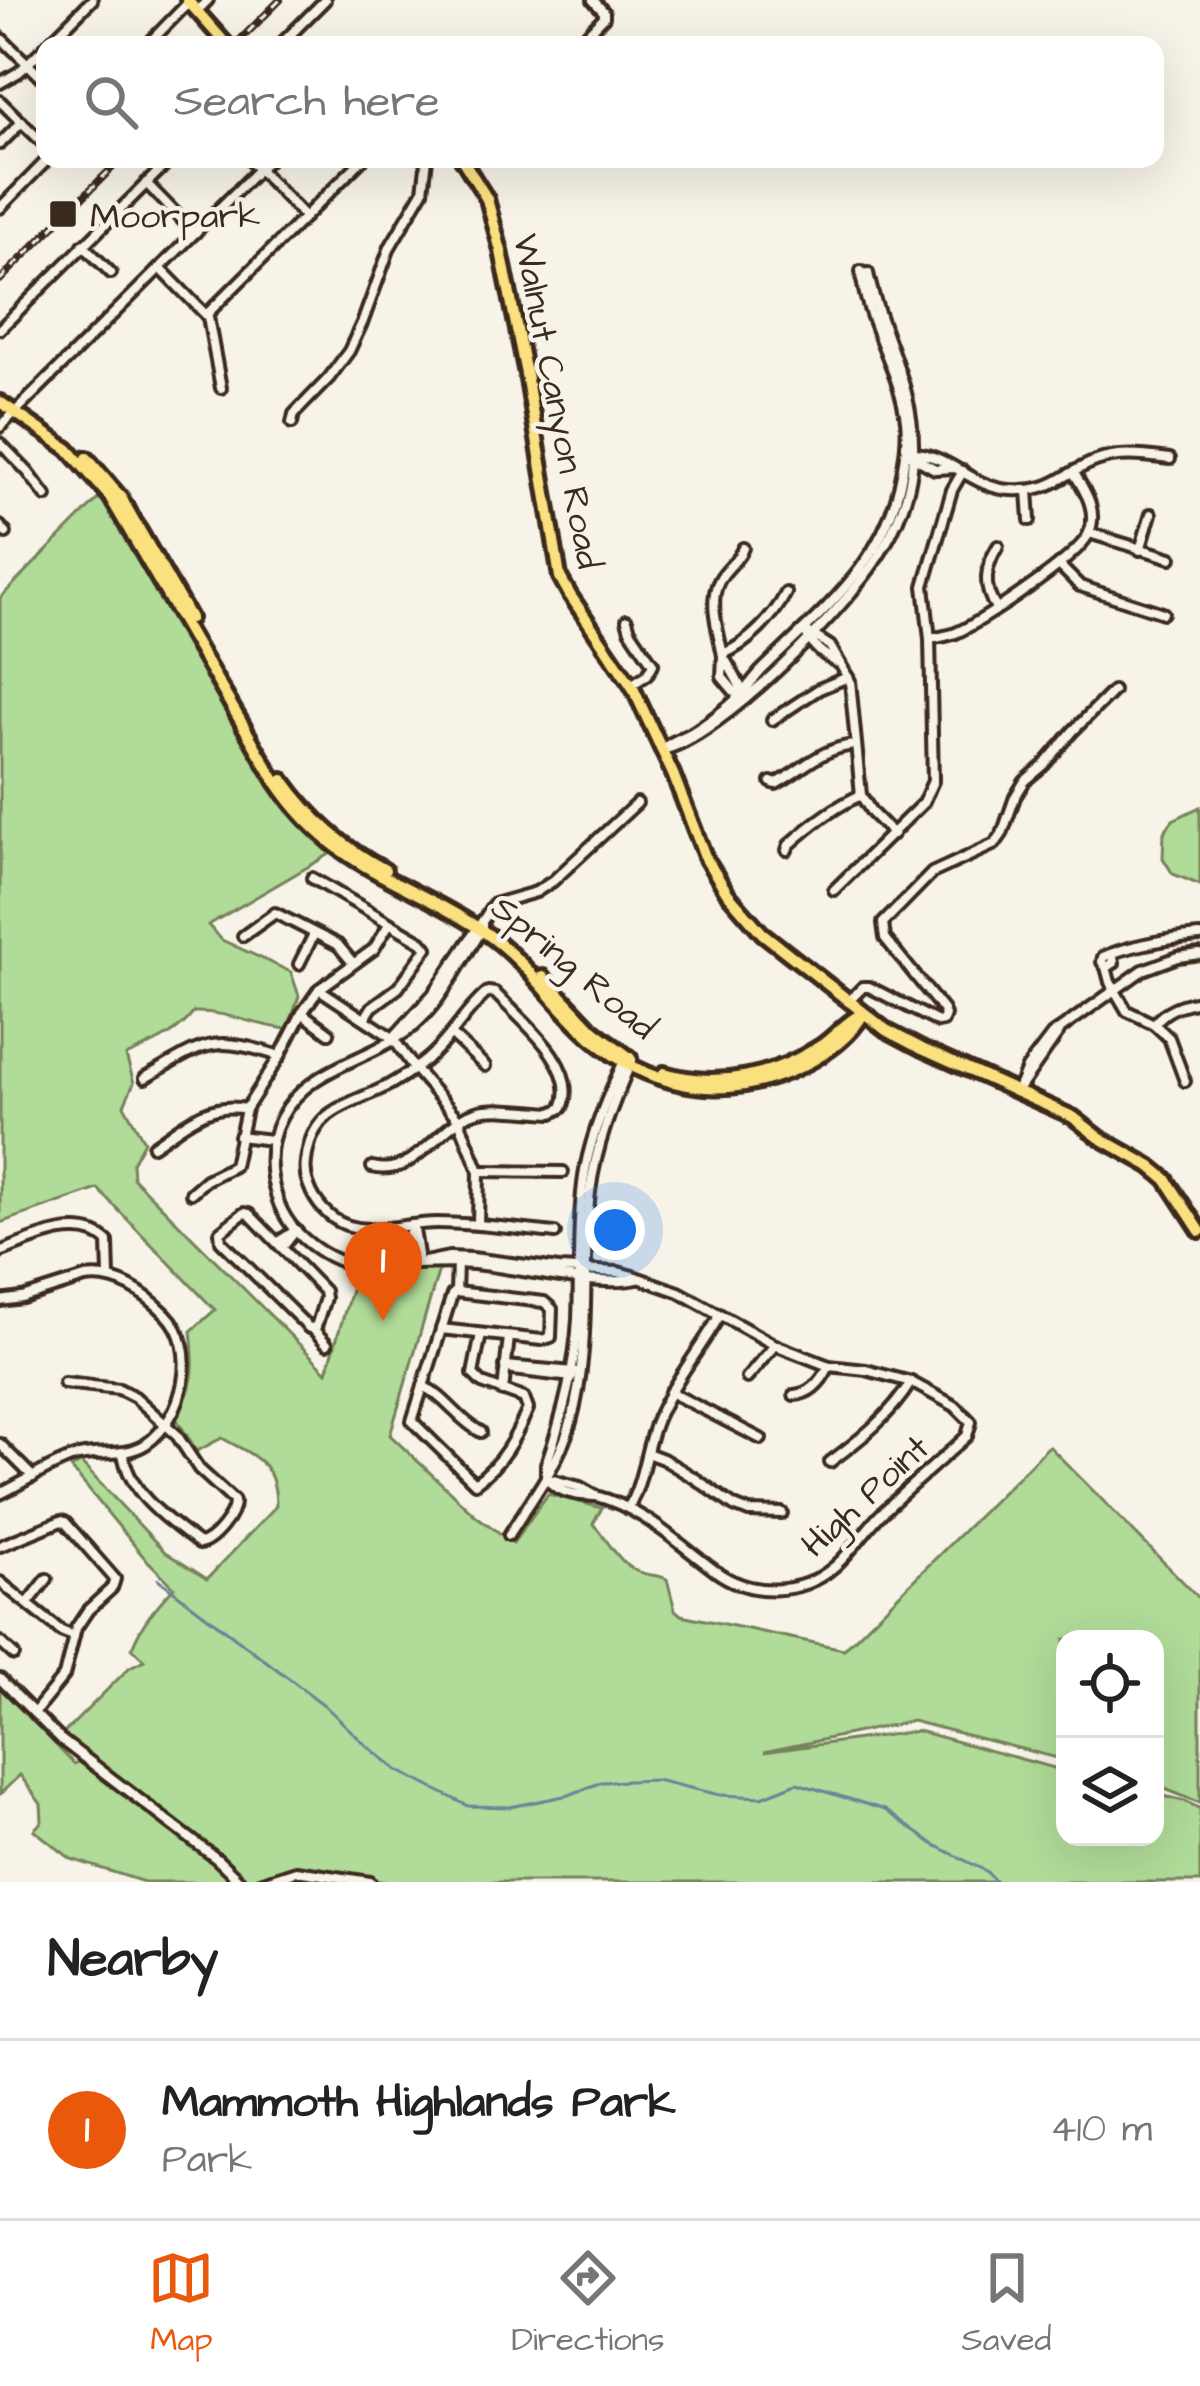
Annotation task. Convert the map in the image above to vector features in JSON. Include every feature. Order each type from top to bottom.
[{"type":"main road","points":[[191,4],[222,36]]},
{"type":"main road","name":"Walnut Canyon Road","points":[[468,168],[488,199],[501,251],[560,577],[631,685],[720,884],[772,942],[904,1041],[1072,1117],[1156,1170],[1200,1231]]},
{"type":"main road","name":"Spring Road","points":[[0,399],[68,449],[116,504],[296,810],[351,859],[480,926],[590,1036],[628,1060],[674,1076],[718,1080],[788,1065],[863,1014]]},
{"type":"street","points":[[56,36],[92,0]]},
{"type":"street","points":[[157,36],[191,4],[208,0]]},
{"type":"street","points":[[289,36],[325,0]]},
{"type":"street","points":[[584,36],[605,14],[592,0]]},
{"type":"street","points":[[0,37],[36,72]]},
{"type":"street","points":[[0,83],[36,56]]},
{"type":"street","points":[[0,101],[36,136]]},
{"type":"street","points":[[0,144],[22,122]]},
{"type":"street","points":[[0,208],[39,168]]},
{"type":"street","points":[[0,329],[162,168]]},
{"type":"street","points":[[206,315],[354,168]]},
{"type":"street","points":[[292,423],[294,414],[349,351],[389,247],[421,196],[426,168]]},
{"type":"street","points":[[0,427],[259,169],[305,217]]},
{"type":"street","points":[[146,183],[195,233]]},
{"type":"street","points":[[83,245],[111,273]]},
{"type":"street","points":[[160,268],[206,315],[221,388]]},
{"type":"street","points":[[662,750],[743,695],[808,634],[880,541],[896,504],[911,454],[896,364],[864,272]]},
{"type":"street","points":[[0,443],[46,496]]},
{"type":"street","points":[[911,454],[934,469],[943,465],[959,469],[1005,490],[1051,486],[1092,462],[1116,455],[1171,459]]},
{"type":"street","points":[[834,890],[923,803],[933,782],[924,586],[959,469]]},
{"type":"street","points":[[930,639],[956,634],[1075,552],[1089,533],[1090,498],[1074,473]]},
{"type":"street","points":[[1028,490],[1030,520]]},
{"type":"street","points":[[1140,550],[1151,514]]},
{"type":"street","points":[[1089,533],[1171,558]]},
{"type":"street","points":[[996,608],[985,582],[998,546]]},
{"type":"street","points":[[742,548],[716,585],[715,604],[722,673],[743,695]]},
{"type":"street","points":[[1059,565],[1080,586],[1163,614]]},
{"type":"street","points":[[723,655],[774,612],[786,593]]},
{"type":"street","points":[[628,620],[653,664],[647,675],[631,685]]},
{"type":"street","points":[[808,634],[848,676],[861,796],[893,834]]},
{"type":"street","points":[[723,655],[743,695]]},
{"type":"street","points":[[722,673],[732,670]]},
{"type":"street","points":[[772,720],[848,676]]},
{"type":"street","points":[[848,1002],[868,987],[944,1021],[943,1010],[885,938],[883,923],[932,873],[994,844],[1022,785],[1113,692]]},
{"type":"street","points":[[771,782],[791,776],[824,752],[855,745]]},
{"type":"street","points":[[788,850],[841,804],[861,796]]},
{"type":"street","points":[[582,1274],[457,1264],[367,1267],[346,1263],[321,1251],[281,1211],[271,1180],[271,1140],[300,1090],[393,1038],[433,994],[494,904],[536,892],[553,881],[637,803]]},
{"type":"street","points":[[311,878],[427,948],[398,988],[365,1017]]},
{"type":"street","points":[[244,936],[275,914],[338,945],[353,963]]},
{"type":"street","points":[[191,1193],[234,1166],[246,1109],[302,1013],[319,989],[374,949],[389,924]]},
{"type":"street","points":[[298,964],[314,934]]},
{"type":"street","points":[[1185,1081],[1169,1038],[1154,1024],[1127,1011],[1114,989],[1110,960],[1123,950],[1200,936]]},
{"type":"street","points":[[1017,1092],[1020,1080],[1052,1035],[1154,964],[1200,954]]},
{"type":"street","points":[[319,989],[393,1038],[459,1120],[479,1171],[478,1225]]},
{"type":"street","points":[[371,1167],[391,1168],[407,1161],[459,1120],[479,1111],[558,1112],[567,1097],[555,1056],[495,993],[488,992],[452,1036],[415,1068],[390,1085],[335,1109],[318,1124],[304,1168],[315,1199],[344,1224],[379,1229],[432,1223],[555,1233]]},
{"type":"street","points":[[1154,1024],[1166,1012],[1200,1001]]},
{"type":"street","points":[[302,1013],[329,1033]]},
{"type":"street","points":[[452,1036],[484,1066]]},
{"type":"street","points":[[145,1078],[213,1042],[280,1056]]},
{"type":"street","points":[[509,1534],[553,1467],[570,1423],[590,1192],[600,1144],[628,1060]]},
{"type":"street","points":[[153,1146],[207,1111],[228,1105],[246,1109]]},
{"type":"street","points":[[239,1136],[271,1140]]},
{"type":"street","points":[[479,1171],[563,1172]]},
{"type":"street","points":[[313,1329],[326,1294],[281,1245],[247,1213],[220,1232],[326,1344]]},
{"type":"street","points":[[412,1225],[406,1245],[415,1264]]},
{"type":"street","points":[[281,1245],[296,1230]]},
{"type":"street","points":[[0,1252],[62,1231],[91,1231],[108,1242],[109,1277]]},
{"type":"street","points":[[415,1264],[472,1258],[637,1279],[679,1292],[776,1346],[829,1366],[911,1382],[897,1405],[872,1430],[830,1462]]},
{"type":"street","points":[[457,1264],[456,1292],[412,1421],[475,1483],[512,1444],[528,1408],[526,1400],[482,1383],[472,1374],[481,1334]]},
{"type":"street","points":[[0,1301],[85,1278],[109,1277],[163,1310],[184,1342],[186,1358],[183,1383],[165,1424],[145,1444],[123,1453],[71,1458],[0,1494]]},
{"type":"street","points":[[441,1329],[542,1340],[551,1337],[552,1309],[544,1302],[456,1292]]},
{"type":"street","points":[[628,1508],[638,1491],[656,1422],[670,1392],[720,1315]]},
{"type":"street","points":[[503,1390],[509,1337]]},
{"type":"street","points":[[747,1378],[776,1346]]},
{"type":"street","points":[[794,1395],[804,1395],[814,1387],[829,1366]]},
{"type":"street","points":[[508,1367],[574,1374]]},
{"type":"street","points":[[64,1382],[135,1396],[234,1501],[233,1513],[203,1545],[170,1523],[130,1478],[123,1453]]},
{"type":"street","name":"High Point","points":[[546,1478],[628,1508],[718,1574],[743,1586],[768,1591],[793,1588],[838,1564],[882,1512],[967,1436],[972,1427],[968,1416],[911,1382]]},
{"type":"street","points":[[423,1386],[481,1432]]},
{"type":"street","points":[[670,1392],[761,1439]]},
{"type":"street","points":[[0,1444],[33,1478]]},
{"type":"street","points":[[647,1454],[680,1468],[734,1506],[749,1512],[782,1513]]},
{"type":"street","points":[[0,1546],[61,1521],[113,1575],[115,1584],[88,1610],[73,1636],[64,1676],[34,1713]]},
{"type":"street","points":[[28,1603],[47,1579]]},
{"type":"street","points":[[0,1582],[73,1636]]},
{"type":"street","points":[[0,1642],[14,1655]]},
{"type":"street","points":[[0,1679],[61,1738],[241,1882]]},
{"type":"street","points":[[262,1882],[296,1871],[370,1882]]},
{"type":"green space","points":[[103,498],[265,778],[286,810],[330,854],[208,925],[222,940],[291,972],[299,996],[288,1029],[194,1012],[172,1033],[126,1056],[134,1083],[124,1105],[144,1141],[132,1163],[133,1178],[327,1372],[357,1270],[440,1266],[390,1435],[475,1515],[513,1543],[548,1494],[602,1508],[593,1524],[629,1567],[667,1579],[675,1610],[681,1615],[844,1649],[1049,1446],[1200,1599],[1200,1803],[1164,1789],[1164,1630],[1056,1630],[1056,1758],[912,1721],[764,1752],[918,1731],[1056,1769],[1056,1846],[1164,1846],[1164,1796],[1185,1801],[1200,1809],[1200,1882],[387,1882],[296,1868],[248,1880],[62,1735],[130,1667],[144,1660],[132,1648],[150,1615],[174,1587],[71,1468],[81,1463],[165,1552],[207,1579],[276,1506],[272,1479],[262,1463],[222,1438],[197,1451],[175,1417],[192,1376],[191,1331],[215,1310],[98,1189],[0,1223],[0,598]]},
{"type":"green space","points":[[1200,807],[1200,885],[1173,874],[1163,858],[1164,832],[1173,820]]},
{"type":"green space","points":[[0,1687],[74,1764],[87,1762],[214,1859],[233,1882],[144,1882],[71,1859],[34,1830],[42,1821],[41,1804],[20,1775],[0,1794]]},
{"type":"waterway","points":[[158,1579],[324,1705],[397,1770],[468,1806],[510,1807],[569,1795],[602,1782],[656,1780],[720,1795],[762,1797],[797,1783],[885,1810],[933,1844],[986,1871],[996,1882]]},
{"type":"railway","points":[[244,36],[280,0]]},
{"type":"railway","points":[[0,280],[112,168]]},
{"type":"place","name":"Moorpark","points":[[63,214]]},
{"type":"place","name":"Mammoth Highlands Park","points":[[383,1321]]}]
